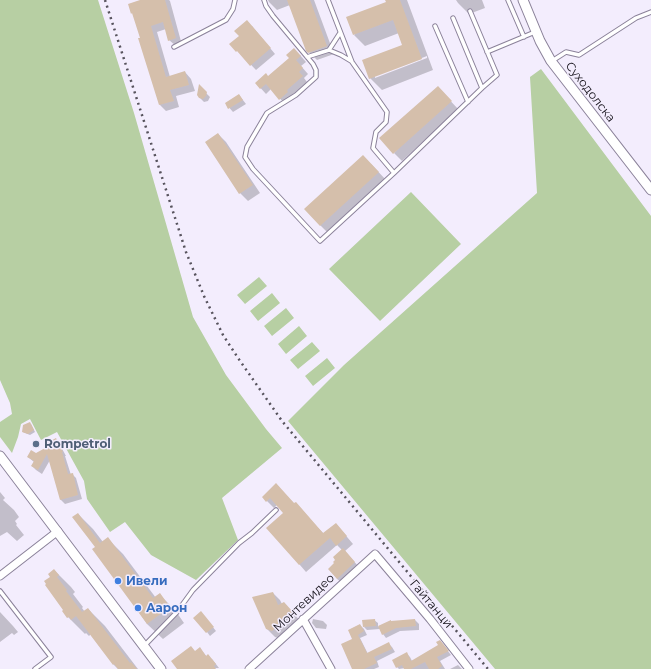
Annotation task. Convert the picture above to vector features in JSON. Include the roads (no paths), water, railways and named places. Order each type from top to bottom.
[{"type":"street","name":"Суходолска","points":[[523,0],[536,32],[551,61],[651,190]]},
{"type":"street","points":[[0,456],[161,669]]},
{"type":"street","points":[[0,576],[58,531]]},
{"type":"street","name":"Монтевидео","points":[[249,669],[375,554]]},
{"type":"street","name":"Гайтанци","points":[[375,554],[430,619],[469,669]]},
{"type":"street","points":[[303,619],[331,669]]},
{"type":"lane","points":[[174,47],[226,20],[234,9],[235,0]]},
{"type":"lane","points":[[264,0],[273,16],[316,70],[316,77],[296,95],[267,113],[247,147],[245,157],[253,169],[320,242],[497,75],[470,11]]},
{"type":"lane","points":[[328,0],[352,62],[387,112],[386,122],[376,132],[373,148],[394,172]]},
{"type":"lane","points":[[508,0],[524,36]]},
{"type":"lane","points":[[551,61],[566,52],[579,55],[636,18],[651,12]]},
{"type":"lane","points":[[453,18],[482,88]]},
{"type":"lane","points":[[435,26],[468,102]]},
{"type":"lane","points":[[487,52],[536,32]]},
{"type":"lane","points":[[307,57],[329,50],[340,33]]},
{"type":"lane","points":[[329,50],[352,62]]},
{"type":"lane","points":[[144,646],[177,612],[193,590],[239,543],[276,510]]},
{"type":"lane","points":[[0,591],[51,658],[36,669]]},
{"type":"railway","points":[[105,0],[186,252],[204,296],[223,335],[282,421],[488,669]]},
{"type":"place","name":"Rompetrol","points":[[36,444]]},
{"type":"place","name":"Ивели","points":[[118,581]]},
{"type":"place","name":"Аарон","points":[[138,608]]}]
